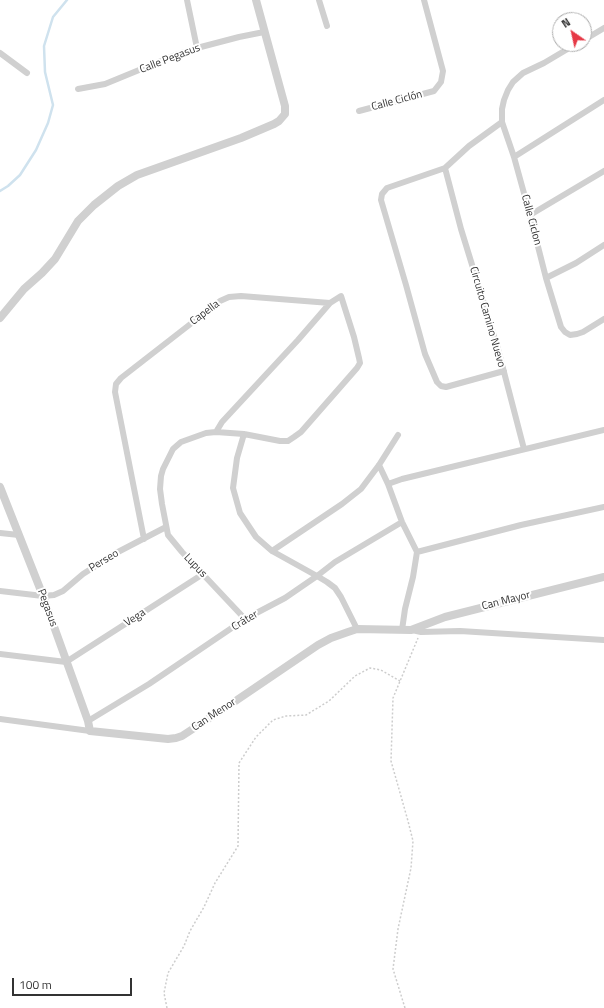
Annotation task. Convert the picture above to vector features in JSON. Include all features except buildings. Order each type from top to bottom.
[{"type":"street","points":[[187,0],[197,48]]},
{"type":"street","points":[[0,318],[24,289],[42,273],[54,259],[78,221],[94,205],[118,186],[137,176],[241,138],[280,121],[284,114],[285,106],[256,0]]},
{"type":"street","points":[[319,0],[327,26]]},
{"type":"street","name":"Calle Ciclón","points":[[359,111],[434,91],[441,82],[443,71],[424,0]]},
{"type":"street","points":[[592,35],[604,28]]},
{"type":"street","name":"Calle Pegasus","points":[[78,89],[105,84],[178,54],[197,48],[264,32]]},
{"type":"street","name":"Calle Ciclon","points":[[562,52],[524,73],[513,82],[504,100],[502,122],[514,157],[546,278],[561,327],[565,332],[577,334],[604,319]]},
{"type":"street","points":[[0,53],[27,73]]},
{"type":"street","points":[[514,157],[604,100]]},
{"type":"street","points":[[445,168],[469,146],[502,122]]},
{"type":"street","name":"Circuito Camino Nuevo","points":[[445,168],[461,229],[504,371],[446,387],[441,386],[437,382],[425,354],[381,200],[382,194],[387,188],[445,168]]},
{"type":"street","points":[[530,215],[604,171]]},
{"type":"street","points":[[546,278],[576,263],[604,245]]},
{"type":"street","name":"Capella","points":[[144,539],[116,392],[116,384],[121,378],[220,301],[229,297],[241,296],[330,303],[341,296],[360,358],[360,363],[357,368],[301,432],[288,441],[280,442],[244,434]]},
{"type":"street","points":[[216,432],[222,422],[330,303]]},
{"type":"street","points":[[504,371],[524,449]]},
{"type":"street","points":[[388,484],[402,479],[604,430]]},
{"type":"street","name":"Lupus","points":[[244,434],[216,432],[206,433],[181,442],[173,449],[163,469],[160,489],[168,535],[182,552],[246,619]]},
{"type":"street","points":[[244,434],[237,458],[233,488],[240,513],[256,537],[272,551],[335,588],[357,629]]},
{"type":"street","points":[[272,551],[342,504],[361,489],[379,465],[398,435]]},
{"type":"street","points":[[379,465],[388,484],[402,522],[417,552],[413,577],[405,609],[406,630],[421,632],[460,631],[604,640]]},
{"type":"street","name":"Pegasus","points":[[0,487],[43,596],[88,721],[90,731]]},
{"type":"street","points":[[417,552],[521,525],[604,507]]},
{"type":"street","name":"Cráter","points":[[88,721],[156,679],[246,619],[285,598],[335,562],[402,522]]},
{"type":"street","name":"Perseo","points":[[43,596],[54,595],[63,591],[83,574],[116,553],[166,527]]},
{"type":"street","points":[[0,533],[19,535]]},
{"type":"street","name":"Vega","points":[[66,662],[203,574]]},
{"type":"street","name":"Can Mayor","points":[[406,630],[445,616],[604,577]]},
{"type":"street","points":[[0,591],[43,596]]},
{"type":"street","name":"Can Menor","points":[[0,719],[90,731],[168,739],[176,738],[182,736],[318,645],[331,638],[357,629],[406,630]]},
{"type":"street","points":[[0,654],[66,662]]},
{"type":"path","points":[[405,1008],[393,969],[398,929],[411,868],[413,841],[391,762],[393,698],[421,632]]},
{"type":"path","points":[[167,1008],[164,993],[168,972],[184,946],[190,931],[215,883],[238,846],[239,762],[256,737],[273,720],[286,716],[306,714],[329,701],[355,676],[370,668],[381,670],[400,681]]},
{"type":"waterway","points":[[0,191],[20,175],[36,150],[48,123],[53,105],[45,72],[44,46],[53,17],[67,0]]}]
